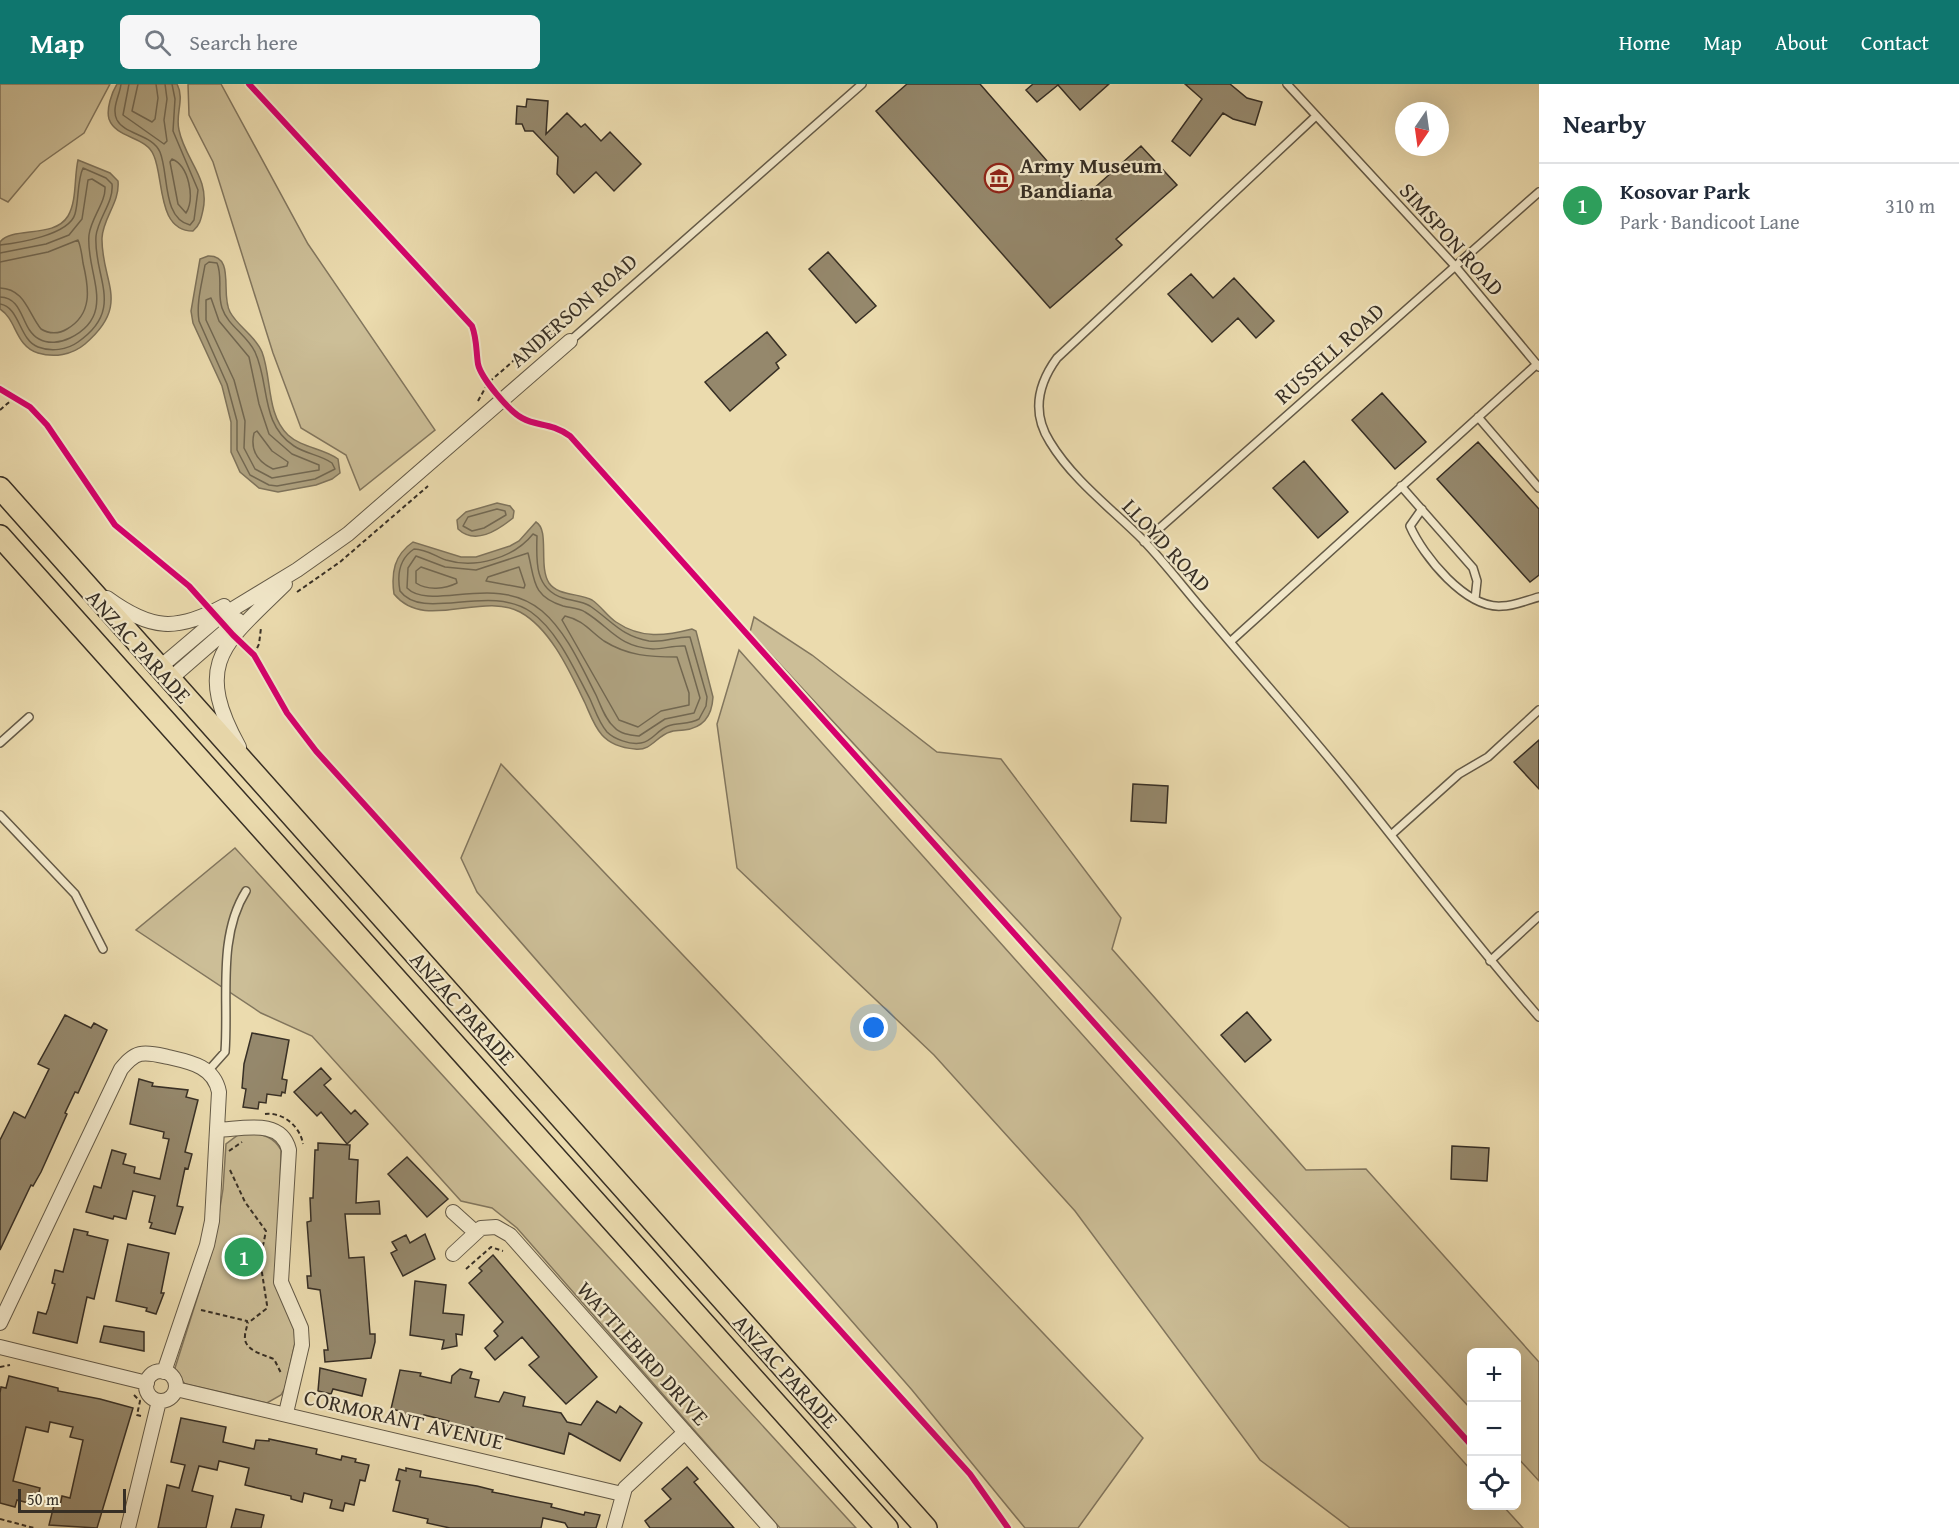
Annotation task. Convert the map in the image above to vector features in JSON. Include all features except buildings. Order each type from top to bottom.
[{"type":"main road","name":"ANZAC PARADE","points":[[0,488],[926,1528]]},
{"type":"main road","name":"ANZAC PARADE","points":[[0,536],[887,1528]]},
{"type":"main road","points":[[142,694],[164,674]]},
{"type":"street","name":"ANDERSON ROAD","points":[[164,674],[364,520],[570,341]]},
{"type":"street","name":"ANDERSON ROAD","points":[[80,579],[136,617],[157,624],[177,624],[203,617],[303,566]]},
{"type":"street","name":"ANDERSON ROAD","points":[[254,773],[223,715],[217,694],[217,667],[225,647],[233,636],[303,566]]},
{"type":"street","points":[[0,1323],[124,1065],[136,1056],[148,1054],[195,1064],[208,1071],[218,1088],[212,1221],[164,1372]]},
{"type":"street","points":[[217,1130],[272,1129],[282,1136],[289,1150],[282,1282],[301,1328],[302,1345],[286,1413]]},
{"type":"street","points":[[453,1212],[474,1232],[453,1254]]},
{"type":"street","name":"WATTLEBIRD DRIVE","points":[[474,1232],[493,1227],[510,1235],[770,1528]]},
{"type":"street","points":[[0,1347],[147,1383]]},
{"type":"street","points":[[159,1401],[148,1392],[147,1383],[153,1375],[164,1372]]},
{"type":"street","points":[[159,1401],[172,1397],[176,1389],[174,1379],[164,1372]]},
{"type":"street","name":"CORMORANT AVENUE","points":[[176,1389],[286,1413],[622,1494]]},
{"type":"street","points":[[128,1528],[159,1401]]},
{"type":"street","points":[[614,1528],[622,1494],[630,1481],[685,1432]]},
{"type":"lane","name":"ANDERSON ROAD","points":[[570,341],[862,84]]},
{"type":"lane","name":"SIMSPON ROAD","points":[[1287,84],[1455,266],[1538,365]]},
{"type":"lane","name":"LLOYD ROAD","points":[[1316,116],[1057,358],[1042,378],[1039,399],[1041,419],[1049,441],[1101,501],[1144,542],[1230,642],[1390,835],[1490,961],[1539,1017]]},
{"type":"lane","name":"RUSSELL ROAD","points":[[1144,542],[1539,192]]},
{"type":"lane","points":[[1230,642],[1538,365]]},
{"type":"lane","points":[[1478,417],[1539,488]]},
{"type":"lane","points":[[1401,486],[1473,568],[1478,581],[1474,599]]},
{"type":"lane","points":[[1422,509],[1410,526],[1417,542],[1451,582],[1474,599],[1487,605],[1503,607],[1539,597]]},
{"type":"lane","points":[[1390,835],[1459,774],[1488,757],[1539,710]]},
{"type":"lane","points":[[0,743],[29,717]]},
{"type":"lane","points":[[0,815],[80,901],[103,949]]},
{"type":"lane","points":[[208,1071],[225,1052],[229,942],[234,913],[246,891]]},
{"type":"lane","points":[[1490,961],[1539,916]]},
{"type":"path","points":[[475,404],[488,383],[527,349],[550,337],[561,320]]},
{"type":"path","points":[[482,375],[503,399]]},
{"type":"path","points":[[8,393],[22,402]]},
{"type":"path","points":[[0,410],[15,397]]},
{"type":"path","points":[[289,598],[340,562],[428,486]]},
{"type":"path","points":[[254,655],[259,644],[262,619]]},
{"type":"path","points":[[233,636],[254,655],[260,664]]},
{"type":"path","points":[[227,1157],[228,1152],[248,1139],[248,1129]]},
{"type":"path","points":[[227,1164],[238,1189],[266,1231],[260,1260],[267,1305],[266,1309],[248,1323],[245,1335],[247,1344],[257,1353],[274,1359],[283,1379]]},
{"type":"path","points":[[466,1269],[491,1247],[501,1248],[509,1257]]},
{"type":"path","points":[[186,1306],[243,1319],[248,1323]]},
{"type":"path","points":[[126,1378],[124,1391],[140,1401],[137,1415],[154,1420]]},
{"type":"path","points":[[0,1519],[34,1528]]},
{"type":"shaded area","points":[[0,84],[110,84],[84,133],[40,164],[8,202],[0,198]]},
{"type":"shaded area","points":[[188,84],[221,84],[308,244],[435,430],[360,490],[346,455],[301,428],[273,353],[213,162],[189,115]]},
{"type":"shaded area","points":[[754,617],[812,655],[937,752],[1001,759],[1121,918],[1112,949],[1306,1170],[1366,1169],[1539,1362],[1539,1481],[1521,1461],[1521,1348],[1467,1348],[1467,1405],[750,632]]},
{"type":"shaded area","points":[[739,650],[1467,1466],[1467,1510],[1507,1510],[1523,1528],[1350,1528],[1260,1460],[1075,1211],[934,1055],[737,868],[717,724]]},
{"type":"shaded area","points":[[501,764],[1143,1438],[1078,1528],[1025,1528],[912,1390],[477,892],[461,858]]},
{"type":"shaded area","points":[[235,848],[856,1528],[780,1528],[517,1228],[492,1208],[461,1201],[312,1036],[261,1013],[136,930]]},
{"type":"shaded area","points":[[248,1133],[268,1137],[281,1150],[278,1268],[294,1325],[295,1343],[285,1388],[281,1395],[267,1403],[185,1384],[176,1374],[175,1368],[214,1245],[223,1189],[226,1144],[238,1135]]},
{"type":"water","points":[[117,84],[177,84],[180,95],[179,130],[203,188],[201,219],[193,231],[181,229],[173,223],[167,213],[157,166],[150,149],[118,130],[109,119],[110,101]]},
{"type":"water","points":[[78,160],[110,173],[118,181],[118,189],[105,223],[102,238],[111,304],[107,317],[99,330],[80,348],[56,355],[38,353],[25,345],[6,314],[0,309],[0,242],[14,234],[53,228],[62,223],[68,216],[73,203]]},
{"type":"water","points":[[208,256],[217,257],[222,262],[226,277],[227,305],[230,312],[262,352],[273,406],[281,426],[294,439],[338,459],[340,473],[332,479],[316,485],[278,492],[259,488],[240,472],[231,452],[231,422],[222,386],[193,323],[191,311],[200,259]]},
{"type":"water","points":[[497,503],[510,506],[514,511],[513,518],[493,531],[479,536],[465,534],[458,529],[457,520],[466,512]]},
{"type":"water","points":[[536,522],[542,533],[546,576],[553,587],[592,600],[616,622],[644,634],[663,634],[692,629],[696,631],[713,697],[711,710],[701,724],[691,729],[665,734],[646,748],[617,745],[605,738],[597,728],[566,665],[550,640],[541,629],[520,612],[505,607],[488,606],[437,611],[421,610],[407,605],[394,594],[395,565],[402,553],[413,542],[461,557],[476,557],[519,541]]},
{"type":"cycle path","points":[[249,84],[472,326],[480,370],[503,402],[522,418],[570,436],[1467,1440]]},
{"type":"cycle path","points":[[0,389],[30,407],[47,425],[115,525],[189,586],[254,655],[287,713],[316,751],[970,1474],[1008,1528]]},
{"type":"place","name":"Army Museum Bandiana","points":[[999,178]]},
{"type":"place","name":"Kosovar Park","points":[[244,1257]]}]
